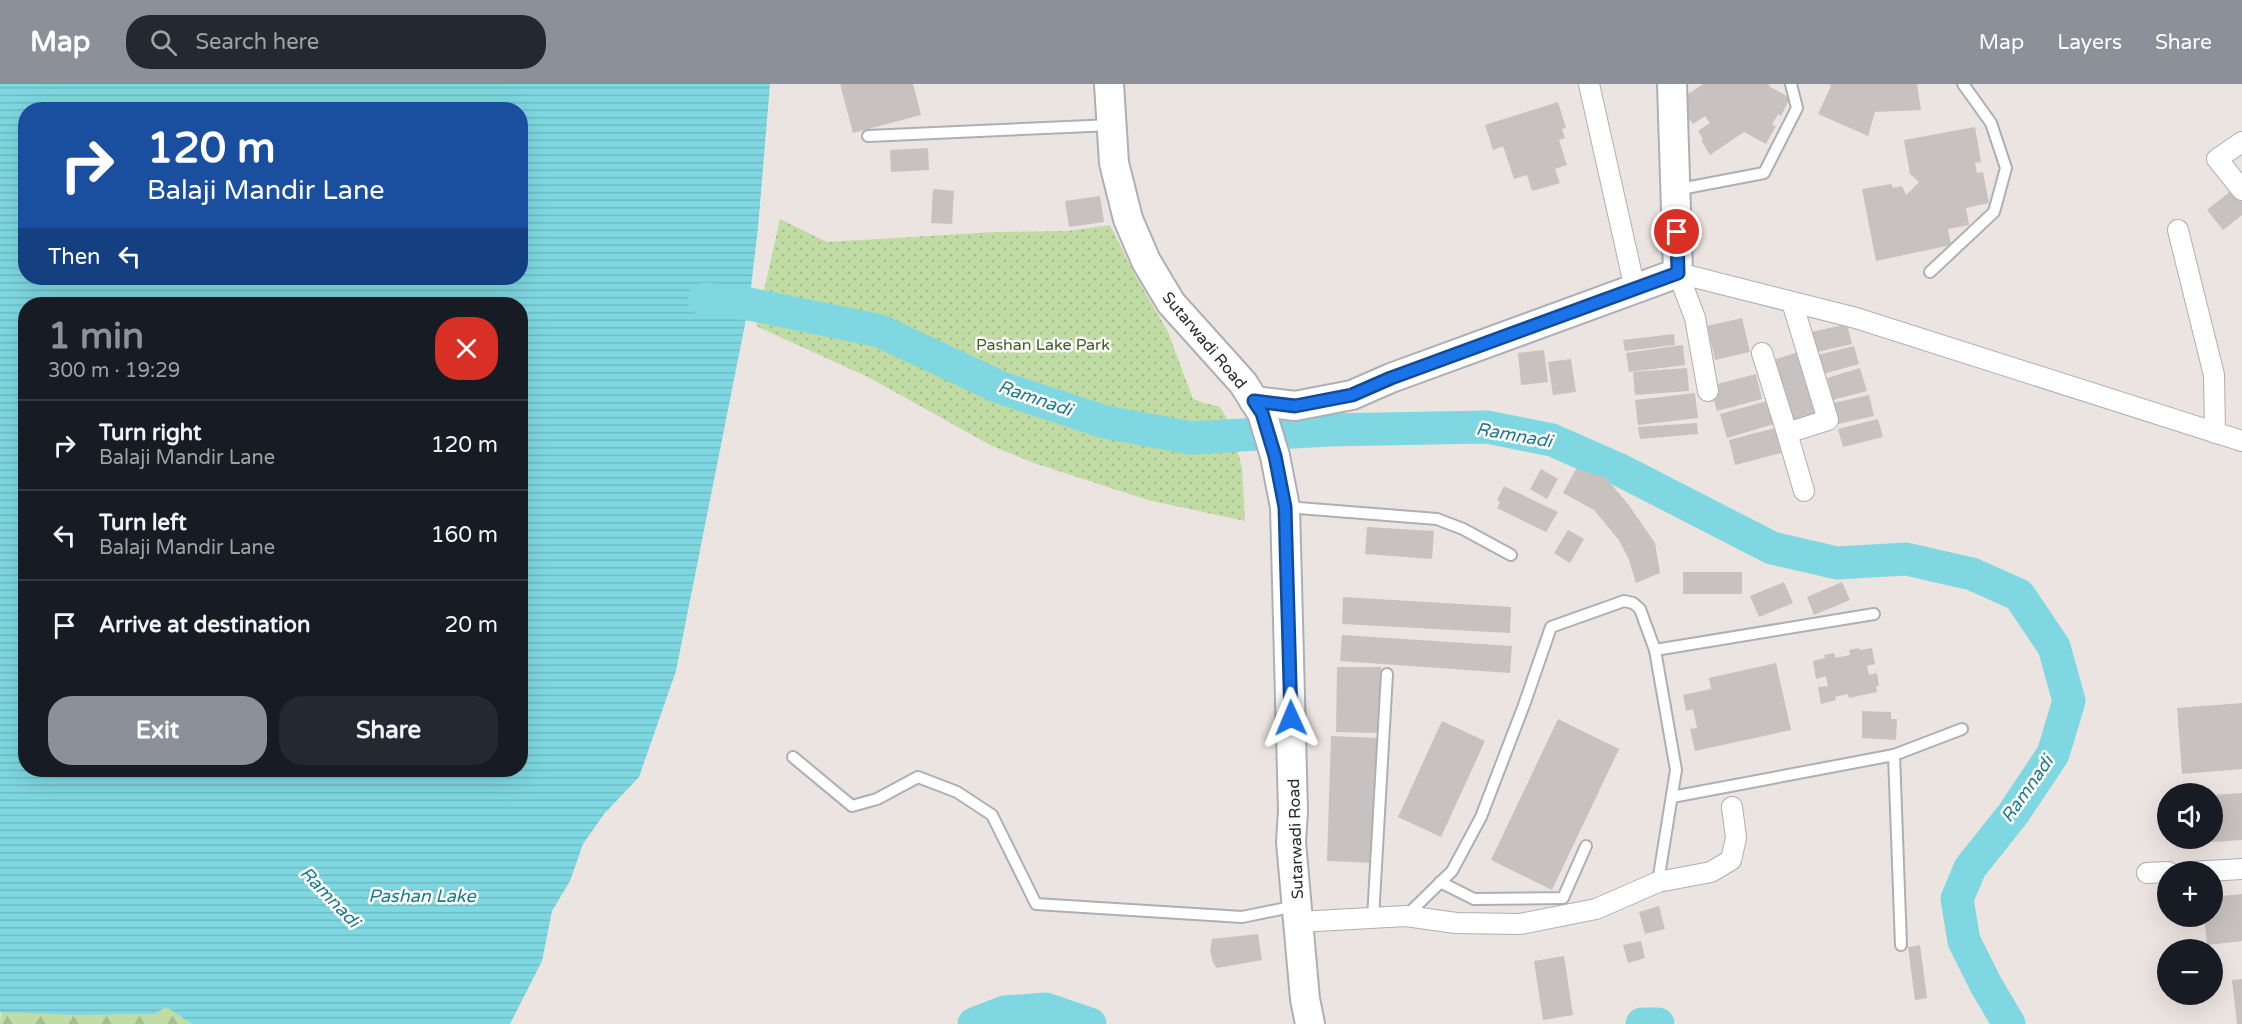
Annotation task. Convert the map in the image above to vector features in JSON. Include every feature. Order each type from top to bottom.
[{"type":"street","name":"Sutarwadi Road","points":[[1110,84],[1114,163],[1125,208],[1146,261],[1171,303],[1243,383],[1258,407],[1275,456],[1285,507],[1292,842],[1308,1011]]},
{"type":"street","points":[[1589,84],[1635,289]]},
{"type":"street","points":[[1672,84],[1678,273],[1695,318],[1708,391]]},
{"type":"street","points":[[2242,142],[2217,159],[2242,190]]},
{"type":"street","points":[[2178,230],[2214,375],[2215,433]]},
{"type":"street","points":[[1258,407],[1295,406],[1352,395],[1391,378],[1678,273],[1856,318],[2242,441]]},
{"type":"street","points":[[1787,433],[1828,420],[1792,302]]},
{"type":"street","points":[[1762,353],[1804,491]]},
{"type":"street","points":[[1298,914],[1373,918],[1406,916],[1456,923],[1520,924],[1596,909],[1658,882],[1711,872],[1731,860],[1736,838],[1732,807]]},
{"type":"street","points":[[2223,870],[2242,869]]},
{"type":"street","points":[[2147,873],[2157,873]]},
{"type":"lane","points":[[1676,190],[1764,173],[1797,108],[1791,84]]},
{"type":"lane","points":[[1930,272],[1994,212],[2006,168],[1991,123],[1962,84]]},
{"type":"lane","points":[[868,136],[1112,125]]},
{"type":"lane","points":[[1285,507],[1437,519],[1463,529],[1511,555]]},
{"type":"lane","points":[[1406,916],[1452,871],[1481,817],[1551,627],[1624,601],[1633,603],[1640,609],[1655,650],[1676,770],[1658,882]]},
{"type":"lane","points":[[1655,650],[1874,614]]},
{"type":"lane","points":[[1373,918],[1387,674]]},
{"type":"lane","points":[[1672,797],[1894,755],[1962,729]]},
{"type":"lane","points":[[1894,755],[1901,945]]},
{"type":"lane","points":[[793,757],[852,806],[877,799],[918,777],[957,792],[992,815],[1036,904],[1242,917],[1298,914]]},
{"type":"lane","points":[[1440,882],[1474,899],[1563,898],[1586,846]]},
{"type":"green space","name":"Pashan Lake Park","points":[[780,219],[827,242],[996,232],[1067,231],[1110,225],[1135,275],[1168,332],[1193,399],[1219,406],[1230,423],[1242,468],[1245,521],[1148,500],[1034,463],[992,446],[870,378],[756,326]]},
{"type":"green space","points":[[166,1007],[192,1024],[0,1024],[1,1011],[78,1015],[155,1014]]},
{"type":"water","name":"Pashan Lake","points":[[0,84],[770,84],[749,304],[676,671],[639,777],[604,814],[583,844],[570,881],[552,911],[542,961],[510,1024],[192,1024],[166,1007],[155,1014],[78,1015],[0,1012]]},
{"type":"building","points":[[840,84],[913,84],[921,115],[853,133]]},
{"type":"building","points":[[1703,84],[1769,84],[1790,98],[1781,116],[1778,114],[1772,125],[1776,126],[1766,144],[1744,132],[1710,155],[1698,131],[1710,123],[1705,116],[1693,124],[1676,102]]},
{"type":"building","points":[[1829,84],[1917,84],[1921,110],[1875,112],[1868,136],[1818,114],[1831,86]]},
{"type":"building","points":[[1558,102],[1566,128],[1562,129],[1565,138],[1559,140],[1567,165],[1555,169],[1560,183],[1532,191],[1527,175],[1514,179],[1503,146],[1493,150],[1485,125]]},
{"type":"building","points":[[1975,127],[1981,162],[1975,163],[1977,173],[1983,172],[1989,203],[1966,208],[1969,225],[1948,229],[1951,245],[1876,261],[1862,189],[1891,184],[1893,188],[1902,186],[1906,195],[1919,182],[1910,174],[1904,140]]},
{"type":"building","points":[[928,148],[929,170],[891,172],[890,150]]},
{"type":"building","points":[[933,189],[954,191],[952,224],[931,223]]},
{"type":"building","points":[[2232,190],[2242,202],[2242,215],[2223,230],[2207,210]]},
{"type":"building","points":[[1100,196],[1104,222],[1069,227],[1065,201]]},
{"type":"building","points":[[1742,318],[1750,352],[1715,360],[1707,326]]},
{"type":"building","points":[[1847,324],[1852,344],[1817,352],[1812,332]]},
{"type":"building","points":[[1674,334],[1675,345],[1625,351],[1623,340]]},
{"type":"building","points":[[1683,345],[1685,365],[1629,372],[1626,353]]},
{"type":"building","points":[[1854,346],[1859,364],[1823,374],[1818,355]]},
{"type":"building","points":[[1544,350],[1548,382],[1521,385],[1518,353]]},
{"type":"building","points":[[1804,350],[1823,414],[1789,424],[1770,361]]},
{"type":"building","points":[[1571,359],[1576,392],[1553,395],[1548,362]]},
{"type":"building","points":[[1687,368],[1689,391],[1635,395],[1633,372]]},
{"type":"building","points":[[1860,368],[1867,391],[1833,400],[1827,378]]},
{"type":"building","points":[[1756,374],[1762,399],[1717,411],[1710,386]]},
{"type":"building","points":[[1695,393],[1698,418],[1638,425],[1635,400]]},
{"type":"building","points":[[1869,395],[1874,416],[1834,425],[1829,404]]},
{"type":"building","points":[[1767,401],[1774,424],[1727,438],[1720,414]]},
{"type":"building","points":[[1878,419],[1883,437],[1843,447],[1838,429]]},
{"type":"building","points":[[1697,423],[1698,434],[1640,439],[1638,427]]},
{"type":"building","points":[[1775,428],[1781,453],[1735,465],[1729,440]]},
{"type":"building","points":[[1541,469],[1558,479],[1547,499],[1530,489]]},
{"type":"building","points":[[1576,469],[1605,477],[1628,504],[1655,543],[1660,573],[1636,583],[1629,560],[1619,540],[1594,510],[1563,493]]},
{"type":"building","points":[[1504,486],[1558,512],[1546,532],[1497,508],[1500,502],[1497,500]]},
{"type":"building","points":[[1367,527],[1434,531],[1432,559],[1365,554]]},
{"type":"building","points":[[1568,530],[1584,539],[1570,563],[1554,553]]},
{"type":"building","points":[[1683,572],[1742,572],[1742,594],[1683,594]]},
{"type":"building","points":[[1784,582],[1793,603],[1759,617],[1750,596]]},
{"type":"building","points":[[1842,582],[1850,600],[1814,615],[1807,597]]},
{"type":"building","points":[[1343,597],[1511,607],[1510,633],[1342,624]]},
{"type":"building","points":[[1342,635],[1512,646],[1510,673],[1340,661]]},
{"type":"building","points":[[1859,648],[1860,650],[1872,648],[1875,664],[1867,666],[1869,675],[1877,673],[1879,686],[1876,686],[1877,692],[1849,698],[1848,694],[1821,704],[1818,687],[1828,686],[1826,676],[1816,679],[1813,661],[1834,653],[1835,658],[1850,655],[1849,650]]},
{"type":"building","points":[[1776,663],[1791,730],[1695,751],[1690,729],[1697,728],[1693,709],[1686,711],[1683,695],[1711,689],[1709,678]]},
{"type":"building","points":[[1337,667],[1381,667],[1380,733],[1336,732]]},
{"type":"building","points":[[2242,703],[2242,769],[2182,774],[2177,708]]},
{"type":"building","points":[[1862,711],[1891,712],[1891,719],[1897,719],[1896,740],[1862,738]]},
{"type":"building","points":[[1558,719],[1619,749],[1552,890],[1491,860]]},
{"type":"building","points":[[1442,721],[1485,741],[1441,837],[1398,817]]},
{"type":"building","points":[[1331,736],[1379,738],[1375,863],[1327,861]]},
{"type":"building","points":[[2242,793],[2242,840],[2223,841],[2223,794]]},
{"type":"building","points":[[2242,894],[2242,941],[2223,943],[2223,939],[2206,939],[2205,927],[2223,927],[2223,896]]},
{"type":"building","points":[[1659,906],[1665,929],[1645,934],[1639,912]]},
{"type":"building","points":[[1258,934],[1262,960],[1217,968],[1213,963],[1210,950],[1212,939]]},
{"type":"building","points":[[1641,941],[1645,958],[1628,963],[1623,945]]},
{"type":"building","points":[[1920,945],[1927,998],[1915,1000],[1908,947]]},
{"type":"building","points":[[1564,956],[1573,1015],[1543,1020],[1534,961]]},
{"type":"building","points":[[2242,979],[2242,1024],[2237,1024],[2232,980]]},
{"type":"waterway","name":"Ramnadi","points":[[704,299],[749,304],[880,331],[999,387],[1105,422],[1191,438],[1328,430],[1487,427],[1552,440],[1618,469],[1772,548],[1837,563],[1906,559],[1972,574],[2019,595],[2054,647],[2069,701],[2053,754],[2013,814],[1970,868],[1957,899],[1964,941],[2009,1024]]},
{"type":"waterway","name":"Ramnadi","points":[[974,1024],[1005,1012],[1046,1009],[1090,1024]]},
{"type":"waterway","name":"Ramnadi","points":[[1642,1024],[1658,1024]]},
{"type":"route","points":[[1291,718],[1285,507],[1275,456],[1262,413],[1254,401],[1295,406],[1352,395],[1391,378],[1678,273],[1677,232]]}]
